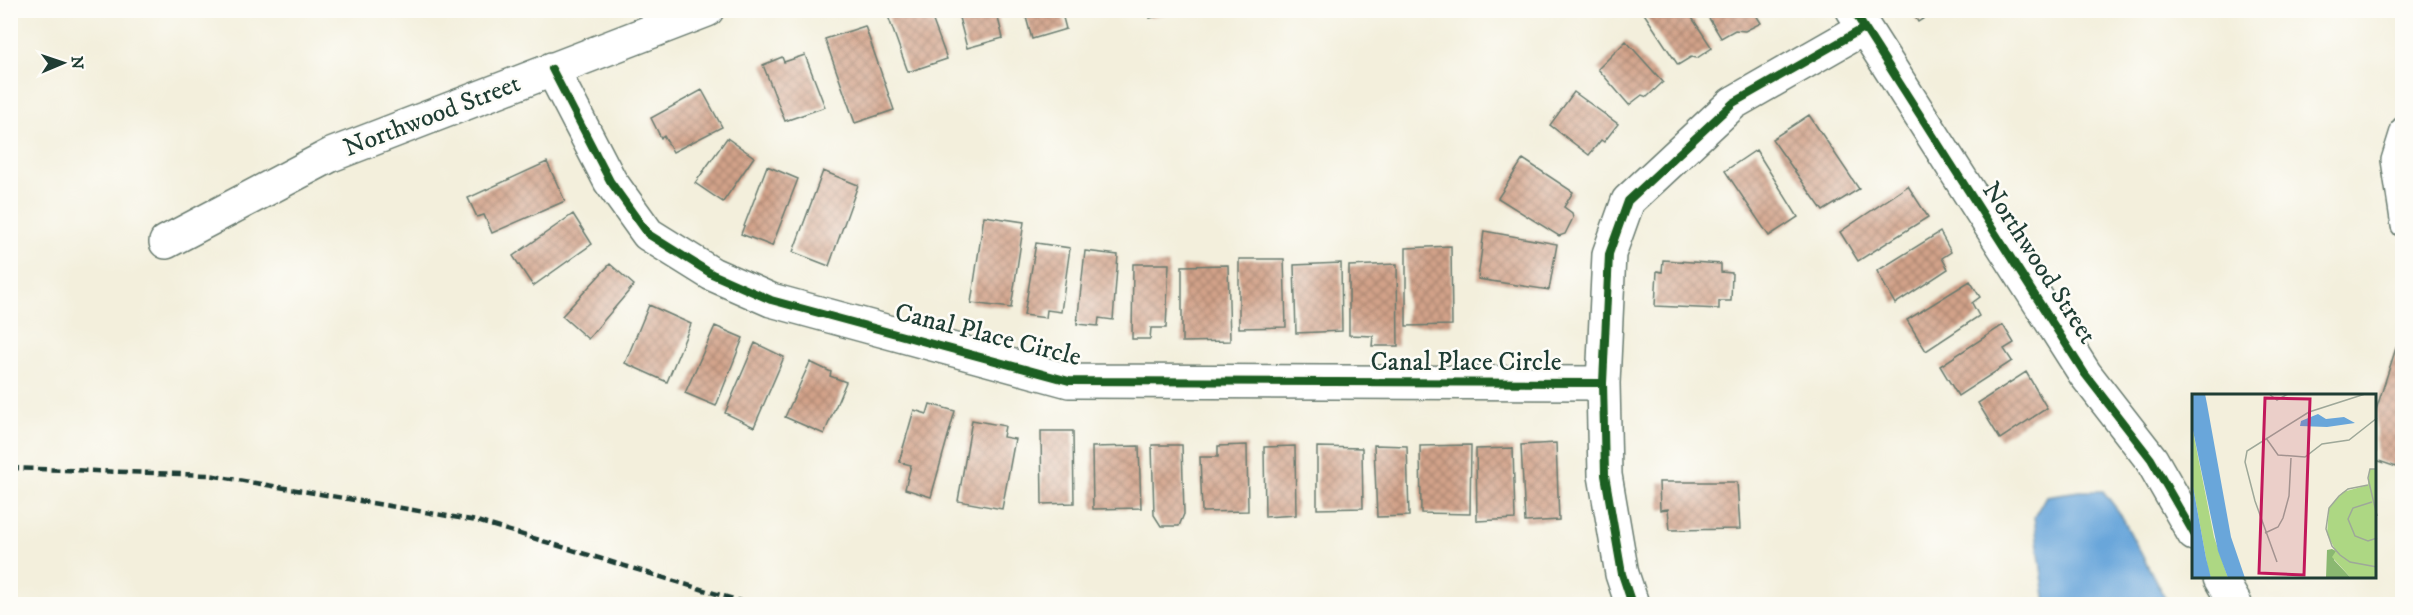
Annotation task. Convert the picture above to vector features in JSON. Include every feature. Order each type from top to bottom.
[{"type":"street","name":"Northwood Street","points":[[166,242],[331,156],[707,10]]},
{"type":"street","name":"Northwood Street","points":[[1859,19],[2085,374],[2151,459],[2192,531]]},
{"type":"street","points":[[1632,604],[1622,574],[1605,476],[1603,384],[1609,254],[1628,201],[1733,103],[1859,19]]},
{"type":"street","name":"Canal Place Circle","points":[[552,69],[610,180],[648,234],[712,274],[771,300],[1069,381],[1603,384]]},
{"type":"street","points":[[2221,579],[2235,604]]},
{"type":"lane","points":[[2403,128],[2392,160],[2403,226]]},
{"type":"water","points":[[2079,491],[2103,491],[2119,512],[2168,604],[2046,604],[2034,517],[2046,496]]},
{"type":"building","points":[[901,10],[908,10],[909,14],[929,10],[947,59],[908,72],[888,16]]},
{"type":"building","points":[[957,10],[996,10],[1003,38],[967,48]]},
{"type":"building","points":[[1024,10],[1061,10],[1066,29],[1032,39]]},
{"type":"building","points":[[1148,10],[1169,10],[1170,13],[1150,18]]},
{"type":"building","points":[[1645,10],[1687,10],[1712,48],[1697,58],[1691,57],[1678,65],[1643,12]]},
{"type":"building","points":[[1704,10],[1753,10],[1761,23],[1745,31],[1735,30],[1721,38]]},
{"type":"building","points":[[1911,10],[1937,10],[1918,22]]},
{"type":"building","points":[[865,26],[894,110],[855,123],[825,39]]},
{"type":"building","points":[[1626,41],[1663,82],[1647,97],[1642,95],[1629,105],[1598,69]]},
{"type":"building","points":[[805,55],[825,107],[785,121],[763,65],[782,57],[784,62]]},
{"type":"building","points":[[702,90],[722,127],[673,152],[664,136],[661,138],[651,118]]},
{"type":"building","points":[[1574,92],[1618,124],[1604,142],[1601,140],[1589,155],[1550,125]]},
{"type":"building","points":[[1809,115],[1859,189],[1823,211],[1772,139]]},
{"type":"building","points":[[727,138],[754,157],[723,202],[695,183]]},
{"type":"building","points":[[1756,150],[1798,217],[1769,236],[1725,171]]},
{"type":"building","points":[[1523,159],[1573,192],[1564,207],[1572,213],[1573,218],[1565,234],[1559,236],[1498,198]]},
{"type":"building","points":[[547,162],[565,201],[492,233],[484,215],[477,217],[468,198]]},
{"type":"building","points":[[767,166],[798,179],[772,246],[741,234]]},
{"type":"building","points":[[823,171],[858,185],[829,266],[793,252]]},
{"type":"building","points":[[1908,186],[1928,217],[1858,261],[1840,232]]},
{"type":"building","points":[[573,214],[592,244],[533,286],[513,256]]},
{"type":"building","points":[[984,216],[1024,222],[1011,308],[971,303]]},
{"type":"building","points":[[1484,231],[1557,244],[1549,290],[1478,279]]},
{"type":"building","points":[[1940,232],[1951,252],[1942,258],[1948,269],[1895,304],[1877,271]]},
{"type":"building","points":[[1036,243],[1070,248],[1061,312],[1047,310],[1046,318],[1024,315]]},
{"type":"building","points":[[1451,246],[1452,325],[1406,326],[1406,248]]},
{"type":"building","points":[[1085,251],[1118,255],[1113,320],[1099,318],[1098,326],[1077,324]]},
{"type":"building","points":[[1239,259],[1284,259],[1286,327],[1239,328]]},
{"type":"building","points":[[1663,260],[1721,264],[1721,272],[1732,273],[1731,301],[1719,301],[1719,309],[1655,306],[1657,271],[1662,272]]},
{"type":"building","points":[[1341,263],[1342,331],[1296,333],[1294,265]]},
{"type":"building","points":[[610,264],[634,285],[588,339],[562,316]]},
{"type":"building","points":[[1133,264],[1169,264],[1166,328],[1151,328],[1150,339],[1132,339]]},
{"type":"building","points":[[1397,264],[1398,346],[1372,346],[1373,336],[1349,335],[1349,266]]},
{"type":"building","points":[[1228,265],[1230,341],[1182,342],[1182,266]]},
{"type":"building","points":[[1970,281],[1980,297],[1972,303],[1979,316],[1926,351],[1907,320]]},
{"type":"building","points":[[649,305],[691,324],[667,382],[625,363]]},
{"type":"building","points":[[2003,325],[2014,343],[2004,349],[2012,361],[1958,396],[1940,366]]},
{"type":"building","points":[[715,326],[743,338],[716,406],[685,393]]},
{"type":"building","points":[[755,343],[784,357],[754,427],[725,413]]},
{"type":"building","points":[[2396,348],[2402,351],[2402,469],[2377,460],[2377,407]]},
{"type":"building","points":[[810,362],[831,372],[830,376],[846,382],[824,434],[785,417]]},
{"type":"building","points":[[2026,372],[2047,408],[2000,439],[1978,403]]},
{"type":"building","points":[[930,404],[955,411],[931,497],[905,489],[911,465],[899,462],[914,410],[927,414]]},
{"type":"building","points":[[972,420],[1005,426],[1003,437],[1015,439],[1002,509],[958,501]]},
{"type":"building","points":[[1041,431],[1073,431],[1074,503],[1042,504]]},
{"type":"building","points":[[1556,443],[1559,520],[1525,522],[1521,445]]},
{"type":"building","points":[[1152,445],[1182,445],[1184,514],[1179,526],[1161,526],[1154,515]]},
{"type":"building","points":[[1247,445],[1248,511],[1202,512],[1200,457],[1218,457],[1218,446]]},
{"type":"building","points":[[1374,445],[1407,446],[1409,516],[1377,517]]},
{"type":"building","points":[[1471,445],[1470,514],[1421,513],[1420,446]]},
{"type":"building","points":[[1139,446],[1141,508],[1093,509],[1092,447]]},
{"type":"building","points":[[1295,446],[1296,515],[1265,517],[1264,447]]},
{"type":"building","points":[[1317,447],[1362,448],[1363,508],[1317,509]]},
{"type":"building","points":[[1513,448],[1515,519],[1477,521],[1476,449]]},
{"type":"building","points":[[1659,482],[1737,482],[1740,529],[1670,530],[1668,509],[1660,510]]},
{"type":"railway","points":[[10,468],[209,475],[477,521],[750,604]]},
{"type":"cycle path","points":[[1853,10],[2085,374],[2151,459],[2192,531]]},
{"type":"cycle path","points":[[1632,604],[1622,574],[1605,475],[1603,383],[1609,254],[1628,201],[1733,103],[1864,28]]},
{"type":"cycle path","points":[[552,69],[610,181],[648,234],[712,274],[771,300],[1069,381],[1603,383]]}]
